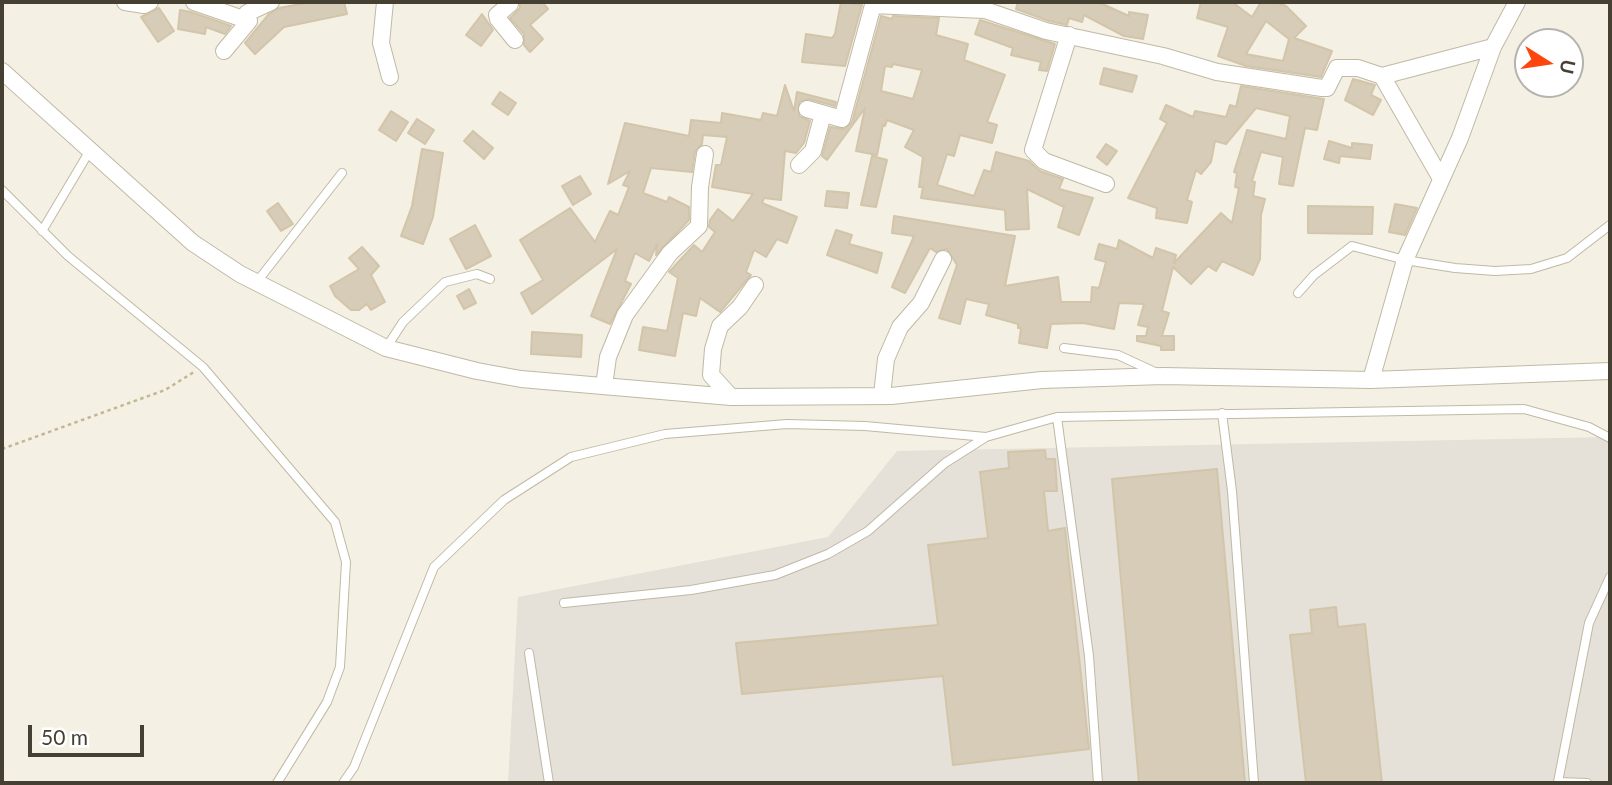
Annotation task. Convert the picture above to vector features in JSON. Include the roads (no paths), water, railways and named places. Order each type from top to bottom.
[{"type":"street","points":[[125,2],[144,5],[150,2]]},
{"type":"street","points":[[194,2],[249,22]]},
{"type":"street","points":[[249,22],[247,13],[271,2]]},
{"type":"street","points":[[385,2],[381,43],[390,77]]},
{"type":"street","points":[[508,2],[497,15],[515,40]]},
{"type":"street","points":[[1371,380],[1405,260],[1440,177],[1460,138],[1493,47],[1517,2]]},
{"type":"street","points":[[799,164],[813,151],[815,111],[842,119],[873,5],[985,10],[1030,27],[1217,72],[1322,88],[1327,88],[1337,68],[1358,68],[1382,76],[1493,47]]},
{"type":"street","points":[[224,51],[249,22]]},
{"type":"street","points":[[1069,35],[1033,150],[1044,161],[1106,184]]},
{"type":"street","points":[[2,71],[192,243],[256,283],[386,348],[477,372],[731,397],[882,395],[1042,380],[1163,376],[1371,380],[1610,371]]},
{"type":"street","points":[[1382,76],[1440,177]]},
{"type":"street","points":[[604,386],[608,357],[625,315],[670,253],[699,226],[705,154]]},
{"type":"street","points":[[882,395],[883,371],[900,327],[921,303],[943,259]]},
{"type":"street","points":[[731,397],[710,375],[713,349],[720,326],[740,307],[755,285]]},
{"type":"lane","points":[[42,231],[89,152]]},
{"type":"lane","points":[[256,283],[342,173]]},
{"type":"lane","points":[[2,191],[42,231],[203,367],[335,522],[346,562],[340,667],[327,702],[277,783]]},
{"type":"lane","points":[[1298,293],[1314,275],[1352,246],[1405,260],[1496,271],[1531,269],[1567,258],[1610,225]]},
{"type":"lane","points":[[386,348],[402,322],[445,282],[477,274],[490,279]]},
{"type":"lane","points":[[1064,348],[1118,355],[1163,376]]},
{"type":"lane","points":[[564,603],[691,590],[775,575],[817,558],[868,531],[944,463],[986,437],[1057,417],[1524,409],[1589,427],[1610,438]]},
{"type":"lane","points":[[1222,413],[1232,491],[1254,783]]},
{"type":"lane","points":[[1057,417],[1089,656],[1098,783]]},
{"type":"lane","points":[[343,783],[354,767],[433,567],[504,500],[571,457],[665,434],[787,424],[865,426],[986,437]]},
{"type":"lane","points":[[1587,783],[1557,782],[1589,623],[1610,577]]},
{"type":"lane","points":[[529,653],[549,783]]}]
